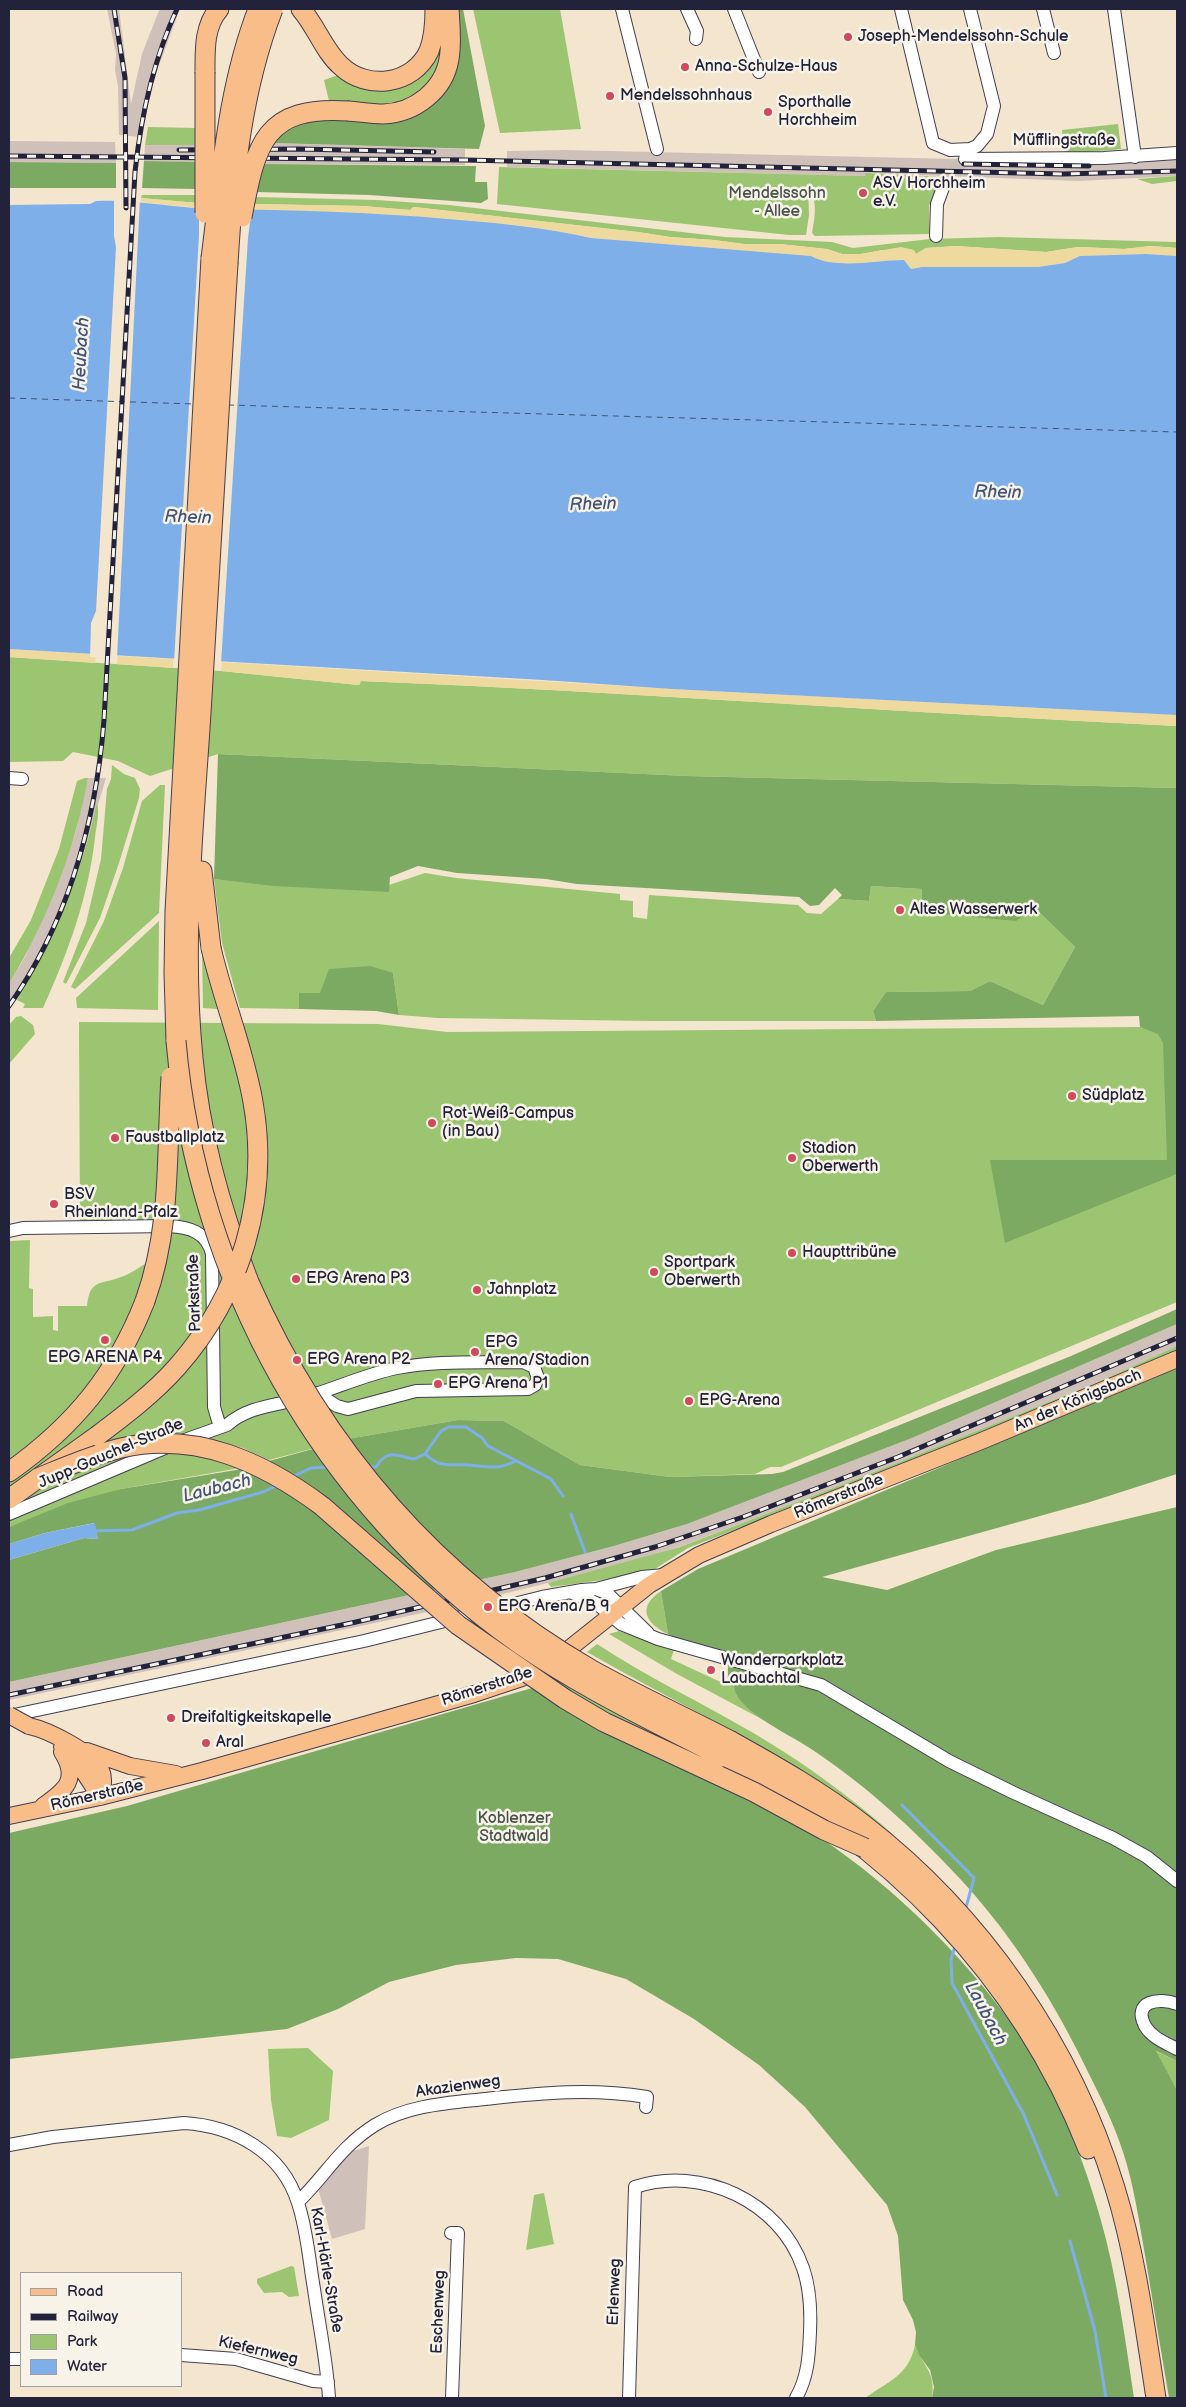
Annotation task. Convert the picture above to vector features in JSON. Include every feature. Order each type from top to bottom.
[{"type":"highway","points":[[219,9],[210,22],[207,34],[205,72],[205,218],[220,261]]},
{"type":"highway","points":[[258,9],[242,56],[232,98],[218,187],[220,261],[201,721],[189,952],[190,1025],[195,1079],[209,1154],[230,1232],[263,1313],[290,1366],[340,1444],[383,1498],[429,1547],[488,1599],[535,1633],[592,1669],[739,1745],[837,1805],[910,1864],[978,1937],[1043,2026],[1077,2090],[1094,2127],[1116,2189],[1130,2244],[1156,2398]]},
{"type":"highway","points":[[273,9],[256,61],[241,132],[220,261],[175,911],[176,1041],[182,1097],[193,1154],[214,1231],[234,1286],[267,1355],[296,1405],[339,1469],[373,1511],[442,1582],[518,1642],[617,1703],[779,1788],[865,1848],[909,1885],[984,1968],[1029,2032],[1063,2092],[1092,2158],[1114,2229],[1123,2270],[1144,2398]]},
{"type":"highway","points":[[302,9],[341,66],[356,77],[381,83],[402,77],[422,62],[432,39],[435,9]]},
{"type":"highway","points":[[220,261],[241,222],[253,163],[267,137],[281,122],[298,114],[317,110],[383,114],[399,112],[413,107],[426,99],[444,74],[449,60],[449,9]]},
{"type":"highway","points":[[9,1499],[143,1400],[190,1352],[222,1302],[236,1270],[251,1227],[258,1165],[256,1122],[248,1081],[218,977],[208,929],[202,867],[206,754],[201,721]]},
{"type":"highway","points":[[9,1472],[59,1432],[92,1397],[121,1354],[145,1301],[158,1260],[164,1222],[169,1169],[170,1086],[176,1041]]},
{"type":"highway","points":[[38,1478],[104,1453],[157,1443],[213,1449],[262,1467],[299,1489],[322,1506],[458,1625],[565,1699],[604,1722],[754,1792],[824,1830],[865,1848]]},
{"type":"main road","name":"An der Königsbach","points":[[979,1442],[1177,1359]]},
{"type":"main road","name":"Römerstraße","points":[[9,1816],[100,1797],[183,1776],[474,1694],[522,1678],[550,1664],[664,1574],[708,1551],[771,1524],[979,1442]]},
{"type":"main road","points":[[9,1716],[57,1744],[76,1760],[100,1797]]},
{"type":"main road","points":[[29,1726],[41,1729],[93,1760],[101,1771],[104,1781],[100,1797]]},
{"type":"main road","points":[[38,1810],[61,1792],[69,1780],[69,1764],[57,1744]]},
{"type":"main road","points":[[79,1750],[130,1766],[183,1776]]},
{"type":"street","points":[[622,9],[657,149]]},
{"type":"street","points":[[687,9],[697,32],[696,39]]},
{"type":"street","points":[[734,9],[759,72]]},
{"type":"street","points":[[901,9],[933,143],[950,150],[970,149],[983,140],[987,134],[994,106],[970,9]]},
{"type":"street","points":[[1043,9],[1054,54]]},
{"type":"street","name":"Müfflingstraße","points":[[965,159],[1135,157],[1114,9]]},
{"type":"street","points":[[1135,157],[1177,154]]},
{"type":"street","points":[[936,236],[937,204],[944,185]]},
{"type":"street","points":[[9,778],[22,779]]},
{"type":"street","name":"Parkstraße","points":[[9,1231],[24,1228],[169,1226],[192,1229],[205,1238],[212,1254],[214,1407],[223,1426]]},
{"type":"street","name":"Jupp-Gauchel-Straße","points":[[9,1514],[223,1426],[238,1416],[273,1404],[290,1402],[317,1393],[384,1371],[411,1366],[523,1362],[534,1366],[538,1378],[536,1385],[528,1389],[416,1391],[390,1396],[354,1408],[337,1406],[317,1393]]},
{"type":"street","points":[[9,1716],[364,1642],[542,1597],[596,1589],[642,1577],[664,1574]]},
{"type":"street","points":[[596,1589],[607,1593],[621,1624],[650,1635],[821,1685],[862,1708],[915,1743],[962,1768],[1113,1838],[1147,1858],[1177,1881]]},
{"type":"street","points":[[570,1592],[589,1598],[616,1611]]},
{"type":"street","points":[[1177,2004],[1164,2000],[1152,2001],[1145,2007],[1142,2016],[1151,2034],[1177,2049]]},
{"type":"street","name":"Akazienweg","points":[[298,2202],[351,2142],[388,2118],[413,2109],[528,2095],[584,2091],[610,2091],[648,2097],[646,2107]]},
{"type":"street","name":"Karl-Härle-Straße","points":[[9,2145],[34,2139],[184,2123],[203,2124],[234,2134],[269,2156],[289,2182],[298,2202],[328,2382],[329,2398]]},
{"type":"street","name":"Erlenweg","points":[[628,2398],[635,2187],[653,2181],[677,2180],[706,2183],[725,2189],[747,2200],[767,2215],[786,2235],[803,2268],[809,2290],[811,2320],[808,2369],[796,2398]]},
{"type":"street","name":"Eschenweg","points":[[451,2233],[458,2233],[452,2398]]},
{"type":"street","name":"Kiefernweg","points":[[182,2355],[236,2359],[313,2381],[328,2382]]},
{"type":"shaded area","points":[[107,9],[119,9],[131,104],[142,54],[160,9],[180,9],[153,81],[141,137],[119,135],[118,86],[115,70],[116,54]]},
{"type":"shaded area","points":[[9,141],[115,142],[116,163],[9,162]]},
{"type":"shaded area","points":[[273,143],[465,149],[465,165],[263,164],[144,161],[145,145]]},
{"type":"shaded area","points":[[565,150],[956,159],[1177,158],[1177,176],[1078,181],[867,173],[866,176],[507,167],[507,151]]},
{"type":"shaded area","points":[[88,778],[106,778],[73,888],[56,930],[31,978],[17,1000],[9,1000],[9,984],[25,957],[60,878],[76,831]]},
{"type":"shaded area","points":[[1177,1324],[1177,1346],[1096,1383],[869,1474],[679,1547],[604,1569],[451,1607],[9,1700],[9,1682],[515,1572],[614,1546],[687,1524],[912,1438]]},
{"type":"shaded area","points":[[369,2146],[365,2229],[332,2239],[318,2188],[347,2153]]},
{"type":"green space","points":[[459,9],[463,9],[485,126],[479,149],[273,143],[279,135],[302,122],[425,106]]},
{"type":"green space","points":[[473,9],[560,9],[581,129],[500,133]]},
{"type":"green space","points":[[439,22],[444,52],[435,80],[398,106],[329,101],[324,80],[341,74],[396,84]]},
{"type":"green space","points":[[1118,124],[1121,149],[1064,154],[1062,130]]},
{"type":"green space","points":[[148,127],[197,128],[197,145],[145,145]]},
{"type":"green space","points":[[144,161],[197,162],[197,189],[142,188]]},
{"type":"green space","points":[[9,162],[116,163],[116,188],[9,188]]},
{"type":"green space","points":[[263,164],[476,166],[475,182],[487,182],[488,199],[481,203],[369,195],[256,192]]},
{"type":"green space","name":"Mendelssohn - Allee","points":[[499,167],[865,176],[866,173],[945,177],[934,200],[929,205],[929,234],[815,236],[812,233],[815,215],[814,203],[808,186],[809,215],[806,235],[789,235],[497,204]]},
{"type":"green space","points":[[1177,176],[1177,181],[1152,184],[1137,179]]},
{"type":"green space","points":[[142,195],[198,195],[198,203],[141,198]]},
{"type":"green space","points":[[255,197],[376,200],[449,205],[725,237],[832,242],[853,248],[930,239],[999,237],[1176,242],[1177,248],[1151,246],[1124,249],[1078,247],[1046,252],[956,246],[926,248],[916,254],[882,250],[861,254],[842,254],[827,249],[670,237],[414,207],[410,210],[363,206],[253,204]]},
{"type":"green space","points":[[9,657],[221,671],[359,685],[361,681],[463,686],[1177,726],[1177,788],[687,776],[218,754],[150,776],[118,761],[73,752],[63,761],[9,762]]},
{"type":"green space","points":[[218,754],[687,776],[1177,788],[1177,1174],[1005,1243],[990,1160],[1167,1160],[1163,1043],[1158,1034],[1140,1027],[1139,1016],[876,1021],[873,1011],[886,992],[970,991],[990,981],[1043,1005],[1075,947],[1035,908],[1016,921],[921,912],[922,889],[871,886],[869,901],[838,899],[842,895],[835,888],[819,905],[810,906],[799,897],[577,884],[546,879],[457,873],[418,866],[390,877],[389,892],[274,886],[214,879]]},
{"type":"green space","points":[[112,765],[124,774],[135,778],[140,789],[139,798],[100,918],[66,984],[63,982],[86,923],[101,859],[107,789],[111,779]]},
{"type":"green space","points":[[88,778],[76,832],[58,884],[36,935],[9,984],[9,958],[31,920],[59,849],[77,781]]},
{"type":"green space","points":[[160,785],[165,785],[159,913],[75,989],[71,987],[104,921],[123,868],[142,801]]},
{"type":"green space","points":[[97,803],[98,820],[92,860],[82,904],[69,946],[43,1008],[23,1008],[25,1004],[17,1000],[43,953],[65,905],[91,830]]},
{"type":"green space","points":[[425,873],[456,878],[620,894],[620,900],[633,901],[633,917],[647,919],[649,895],[798,905],[807,913],[821,914],[838,899],[869,901],[871,886],[922,889],[921,911],[1035,908],[1075,947],[1043,1005],[990,981],[970,991],[886,992],[873,1011],[876,1021],[650,1021],[438,1018],[399,1015],[393,973],[320,993],[299,993],[299,1009],[240,1008],[222,943],[214,879],[389,891],[389,885]]},
{"type":"green space","points":[[159,921],[158,1010],[77,1008],[76,998]]},
{"type":"green space","points":[[202,950],[218,1009],[203,1008]]},
{"type":"green space","points":[[370,966],[393,973],[399,1015],[376,1011],[299,1009],[299,993],[320,993],[329,969]]},
{"type":"green space","points":[[21,1016],[33,1025],[35,1034],[9,1064],[9,1025],[16,1017]]},
{"type":"green space","name":"Sportpark Oberwerth","points":[[79,1022],[378,1024],[447,1032],[1140,1027],[1177,1034],[1177,1302],[781,1467],[770,1467],[755,1474],[670,1477],[580,1465],[504,1421],[458,1420],[353,1438],[269,1460],[243,1448],[214,1440],[183,1451],[246,1467],[121,1489],[9,1527],[9,1241],[30,1240],[29,1288],[33,1289],[33,1317],[53,1316],[53,1330],[58,1331],[58,1306],[87,1306],[91,1291],[98,1284],[125,1276],[149,1262],[157,1222],[80,1222]]},
{"type":"green space","points":[[1177,1309],[1177,1324],[912,1438],[687,1524],[614,1546],[515,1572],[9,1682],[9,1560],[84,1538],[98,1539],[94,1523],[45,1533],[9,1544],[9,1527],[68,1503],[121,1489],[236,1470],[353,1438],[458,1420],[504,1421],[580,1465],[670,1477],[772,1474],[783,1472],[1071,1356]]},
{"type":"green space","points":[[1177,1346],[1177,1353],[1027,1416],[688,1548],[647,1574],[551,1587],[548,1583],[680,1547],[1096,1383]]},
{"type":"green space","points":[[1177,1368],[1177,1474],[1090,1502],[822,1577],[887,1590],[996,1550],[1177,1507],[1177,2061],[1156,2051],[1177,2090],[1177,2398],[1169,2398],[1136,2203],[1123,2152],[1107,2111],[1075,2046],[1032,1972],[982,1903],[945,1863],[886,1806],[844,1772],[800,1742],[770,1725],[749,1709],[735,1692],[734,1683],[728,1677],[728,1664],[668,1634],[661,1591],[698,1569]]},
{"type":"green space","points":[[661,1591],[668,1634],[654,1625],[649,1620],[647,1614],[649,1603]]},
{"type":"green space","points":[[619,1631],[674,1650],[671,1659],[727,1685],[728,1677],[754,1713],[769,1723],[677,1674],[609,1634]]},
{"type":"green space","points":[[597,1644],[792,1757],[845,1795],[896,1837],[860,1809],[784,1760],[587,1652]]},
{"type":"green space","points":[[557,1677],[628,1719],[718,1766],[592,1705],[552,1681]]},
{"type":"green space","name":"Koblenzer Stadtwald","points":[[532,1688],[784,1817],[819,1837],[876,1879],[905,1904],[959,1958],[984,1987],[1006,2016],[1037,2064],[1049,2085],[1078,2150],[1106,2239],[1120,2307],[1134,2398],[932,2398],[934,2387],[930,2370],[919,2355],[915,2345],[916,2332],[913,2320],[903,2300],[898,2236],[887,2205],[805,2107],[759,2065],[694,2019],[626,1979],[558,1959],[516,1958],[456,1965],[389,1982],[338,2009],[287,2029],[9,2059],[9,1833],[127,1806]]},
{"type":"green space","points":[[308,2048],[333,2071],[329,2120],[291,2138],[277,2136],[271,2100],[268,2049]]},
{"type":"green space","points":[[1155,2051],[1177,2061],[1177,2090]]},
{"type":"green space","points":[[544,2193],[554,2244],[526,2250],[534,2195]]},
{"type":"green space","points":[[291,2266],[294,2267],[299,2296],[289,2297],[282,2292],[264,2293],[257,2283],[257,2279]]},
{"type":"green space","points":[[915,2345],[932,2381],[932,2398],[865,2398],[890,2382],[903,2370],[908,2364]]},
{"type":"sand","points":[[141,198],[198,203],[198,208],[141,202]]},
{"type":"sand","points":[[253,204],[363,206],[410,210],[413,207],[670,237],[827,249],[842,254],[861,254],[901,247],[914,250],[916,254],[926,248],[956,246],[1046,252],[1078,247],[1124,249],[1151,246],[1177,248],[1177,256],[1145,254],[1081,256],[1065,263],[1038,267],[922,267],[911,269],[904,260],[833,263],[811,256],[591,238],[539,228],[486,222],[377,214],[253,210]]},
{"type":"sand","points":[[9,649],[96,654],[95,663],[9,657]]},
{"type":"sand","points":[[118,656],[173,659],[173,668],[117,664]]},
{"type":"sand","points":[[222,662],[672,689],[1177,715],[1177,726],[463,686],[361,681],[359,685],[221,671]]},
{"type":"water","points":[[96,201],[126,201],[198,208],[331,212],[448,219],[538,228],[591,238],[811,256],[833,263],[904,260],[911,269],[922,267],[1038,267],[1065,263],[1080,256],[1146,254],[1177,256],[1177,715],[672,689],[9,649],[9,205],[90,204]]},
{"type":"water","points":[[95,1523],[98,1539],[84,1538],[9,1560],[9,1544],[45,1533]]},
{"type":"pier","points":[[114,198],[140,199],[117,658],[90,657],[91,623],[96,611],[116,247],[114,236]]},
{"type":"pier","points":[[199,206],[252,207],[248,238],[221,664],[174,662],[199,235]]},
{"type":"waterway","name":"Laubach","points":[[368,1467],[376,1467],[384,1457],[389,1455],[414,1459],[425,1454],[441,1431],[449,1427],[466,1427],[482,1438],[488,1446],[551,1479],[563,1496]]},
{"type":"waterway","name":"Laubach","points":[[425,1454],[431,1459],[446,1465],[493,1467],[503,1466],[516,1461]]},
{"type":"waterway","name":"Laubach","points":[[290,1478],[311,1468],[329,1467]]},
{"type":"waterway","name":"Laubach","points":[[92,1531],[132,1530],[177,1513],[199,1510],[263,1492],[278,1485]]},
{"type":"waterway","name":"Laubach","points":[[571,1514],[585,1552]]},
{"type":"waterway","name":"Laubach","points":[[902,1805],[974,1878],[965,1911]]},
{"type":"waterway","name":"Laubach","points":[[955,1946],[951,1960],[952,1983],[1024,2115],[1057,2195]]},
{"type":"waterway","name":"Laubach","points":[[1070,2241],[1095,2331],[1106,2398]]},
{"type":"ferry route","points":[[9,398],[194,404]]},
{"type":"ferry route","points":[[228,405],[1177,432]]},
{"type":"tunnel","points":[[944,185],[950,173],[965,159]]},
{"type":"railway","points":[[114,9],[125,78],[126,208]]},
{"type":"railway","points":[[9,1006],[30,974],[48,940],[63,905],[76,869],[94,795],[104,720],[135,172],[149,89],[161,49],[177,9]]},
{"type":"railway","points":[[179,150],[299,149],[434,152]]},
{"type":"railway","points":[[9,156],[465,160],[1063,174],[1177,171]]},
{"type":"railway","points":[[964,164],[1089,166]]},
{"type":"railway","points":[[9,1695],[356,1622],[545,1578],[655,1547],[743,1517],[898,1457],[1177,1338]]},
{"type":"place","name":"Joseph-Mendelssohn-Schule","points":[[848,37]]},
{"type":"place","name":"Anna-Schulze-Haus","points":[[685,67]]},
{"type":"place","name":"Mendelssohnhaus","points":[[610,96]]},
{"type":"place","name":"Sporthalle Horchheim","points":[[768,112]]},
{"type":"place","name":"ASV Horchheim e.V.","points":[[863,193]]},
{"type":"place","name":"Altes Wasserwerk","points":[[900,910]]},
{"type":"place","name":"Südplatz","points":[[1072,1096]]},
{"type":"place","name":"Rot-Weiß-Campus (in Bau)","points":[[432,1123]]},
{"type":"place","name":"Faustballplatz","points":[[115,1138]]},
{"type":"place","name":"Stadion Oberwerth","points":[[792,1158]]},
{"type":"place","name":"BSV Rheinland-Pfalz","points":[[54,1204]]},
{"type":"place","name":"Haupttribüne","points":[[792,1253]]},
{"type":"place","name":"Sportpark Oberwerth","points":[[654,1272]]},
{"type":"place","name":"EPG Arena P3","points":[[296,1279]]},
{"type":"place","name":"Jahnplatz","points":[[477,1290]]},
{"type":"place","name":"EPG ARENA P4","points":[[105,1340]]},
{"type":"place","name":"EPG Arena/Stadion","points":[[475,1352]]},
{"type":"place","name":"EPG Arena P2","points":[[297,1360]]},
{"type":"place","name":"EPG Arena P1","points":[[438,1384]]},
{"type":"place","name":"EPG-Arena","points":[[689,1401]]},
{"type":"place","name":"EPG Arena/B 9","points":[[488,1607]]},
{"type":"place","name":"Wanderparkplatz Laubachtal","points":[[711,1670]]},
{"type":"place","name":"Dreifaltigkeitskapelle","points":[[171,1718]]},
{"type":"place","name":"Aral","points":[[206,1743]]},
{"type":"water label","name":"Heubach","points":[[82,354]]},
{"type":"water label","name":"Rhein","points":[[998,493]]},
{"type":"water label","name":"Rhein","points":[[593,505]]},
{"type":"water label","name":"Rhein","points":[[188,518]]}]
